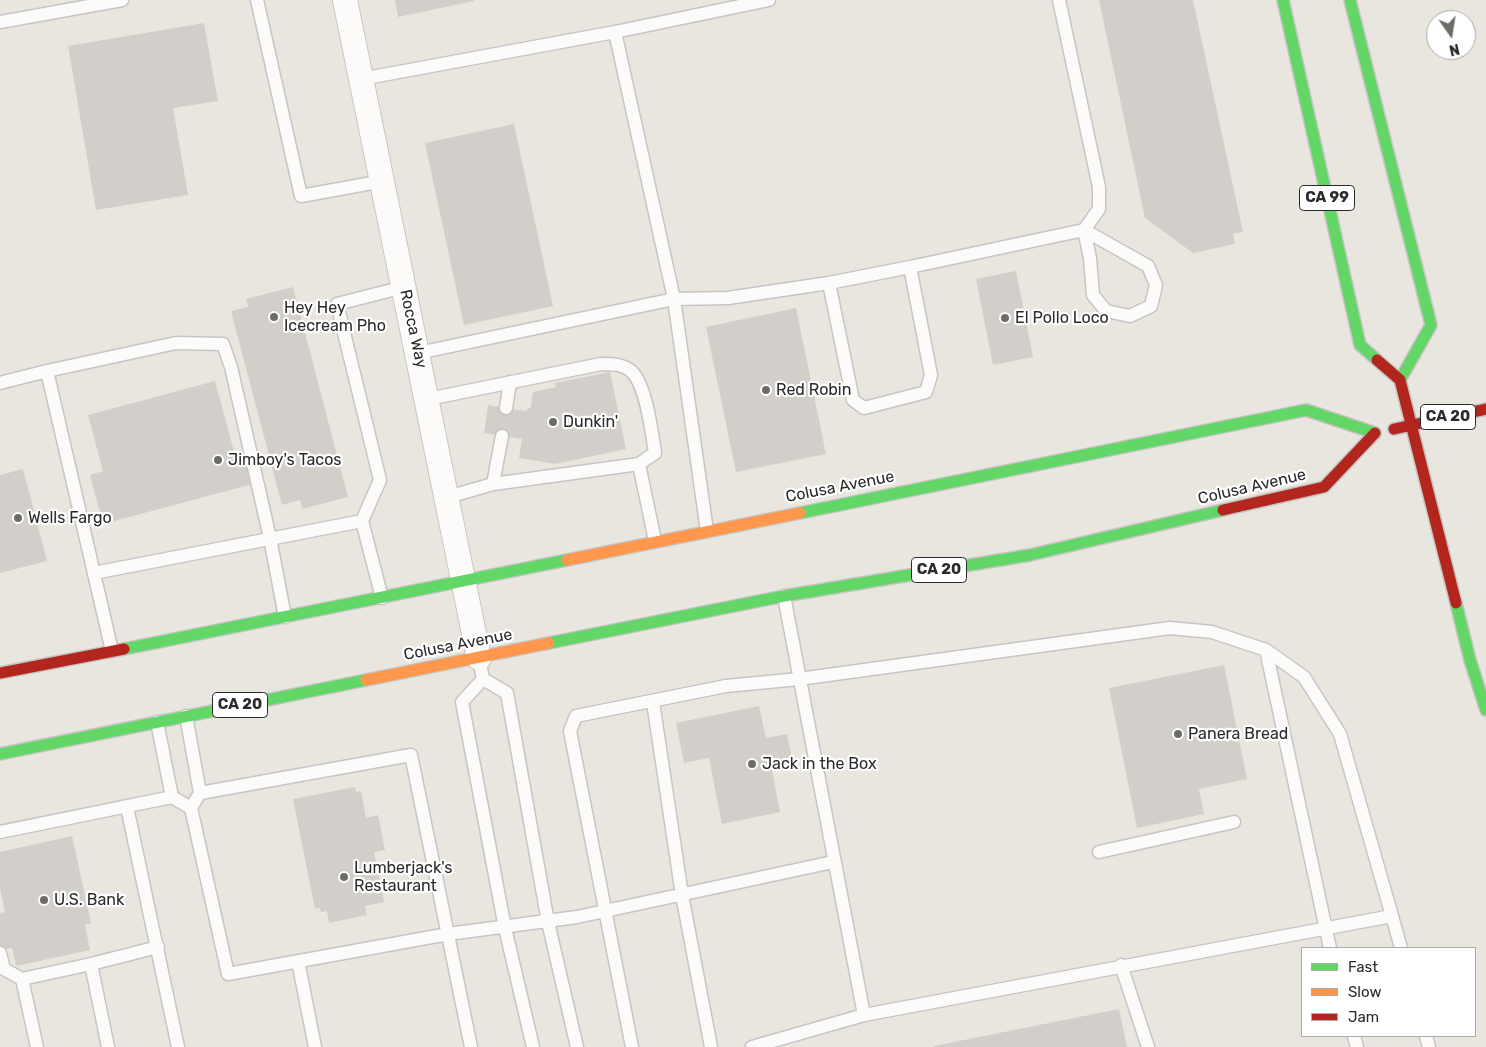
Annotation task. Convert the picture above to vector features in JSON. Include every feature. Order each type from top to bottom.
[{"type":"highway","name":"CA 99","points":[[1283,0],[1360,345],[1400,380]]},
{"type":"highway","points":[[1350,0],[1431,325],[1400,380],[1470,660],[1486,710]]},
{"type":"highway","name":"CA 20","points":[[1376,433],[1486,409]]},
{"type":"highway","name":"Colusa Avenue","points":[[0,673],[382,598],[465,579],[1306,410],[1376,433],[1324,487],[1030,555],[784,596],[481,668],[186,716],[0,754]]},
{"type":"street","name":"Rocca Way","points":[[345,0],[465,579],[481,668]]},
{"type":"lane","points":[[0,22],[122,0]]},
{"type":"lane","points":[[257,0],[301,196],[382,181]]},
{"type":"lane","points":[[361,79],[616,32],[769,0]]},
{"type":"lane","points":[[418,353],[674,299],[728,298],[829,283],[1084,230],[1148,266],[1156,285],[1151,306],[1130,316],[1106,311],[1093,296],[1090,258],[1084,230],[1099,208],[1099,187],[1059,0]]},
{"type":"lane","points":[[616,32],[674,299],[707,531]]},
{"type":"lane","points":[[829,283],[853,400],[864,408],[926,392],[932,375],[910,267]]},
{"type":"lane","points":[[382,598],[362,521],[380,480],[337,304],[404,287]]},
{"type":"lane","points":[[0,383],[176,342],[222,344],[231,367],[270,538],[285,617]]},
{"type":"lane","points":[[428,399],[601,364],[623,367],[632,372],[640,386],[655,453],[638,464],[493,484],[448,496]]},
{"type":"lane","points":[[47,371],[112,651]]},
{"type":"lane","points":[[506,408],[510,382]]},
{"type":"lane","points":[[493,484],[502,436]]},
{"type":"lane","points":[[638,464],[655,541]]},
{"type":"lane","points":[[94,573],[362,521]]},
{"type":"lane","points":[[784,596],[833,862],[864,1015]]},
{"type":"lane","points":[[632,1047],[570,732],[576,716],[726,686],[799,679],[1170,628],[1212,632],[1266,650],[1304,677],[1340,734],[1401,947]]},
{"type":"lane","points":[[1266,650],[1324,928],[1330,947]]},
{"type":"lane","points":[[532,1047],[505,928],[462,702],[481,668],[507,693],[548,922],[577,1047]]},
{"type":"lane","points":[[653,702],[682,895],[711,1047]]},
{"type":"lane","points":[[186,716],[200,793],[190,808]]},
{"type":"lane","points":[[157,722],[172,797]]},
{"type":"lane","points":[[200,793],[411,755],[471,1047]]},
{"type":"lane","points":[[0,832],[172,797],[190,808],[228,974],[448,934],[548,922],[833,862]]},
{"type":"lane","points":[[127,807],[178,1047]]},
{"type":"lane","points":[[1099,852],[1234,822]]},
{"type":"lane","points":[[752,1047],[864,1015],[1121,965],[1392,916]]},
{"type":"lane","points":[[0,954],[4,969],[22,979],[158,947]]},
{"type":"lane","points":[[298,961],[315,1047]]},
{"type":"lane","points":[[91,964],[108,1047]]},
{"type":"lane","points":[[1121,965],[1148,1047]]},
{"type":"lane","points":[[22,979],[37,1047]]},
{"type":"building","points":[[395,0],[474,0],[474,1],[398,17]]},
{"type":"building","points":[[1099,0],[1193,0],[1243,232],[1233,234],[1235,244],[1193,253],[1145,218]]},
{"type":"building","points":[[204,23],[218,101],[173,108],[188,195],[96,210],[68,46]]},
{"type":"building","points":[[514,124],[553,306],[464,325],[425,143]]},
{"type":"building","name":"El Pollo Loco","points":[[1016,271],[1033,357],[993,365],[976,279]]},
{"type":"building","points":[[293,287],[348,497],[302,509],[300,500],[282,505],[231,311],[248,307],[246,299]]},
{"type":"building","name":"Red Robin","points":[[796,308],[826,454],[736,472],[706,327]]},
{"type":"building","name":"Dunkin'","points":[[610,372],[626,449],[555,464],[519,458],[522,439],[484,433],[488,405],[525,411],[531,407],[533,392],[556,387],[555,383]]},
{"type":"building","points":[[215,381],[236,459],[245,456],[253,484],[103,524],[90,475],[103,471],[88,415]]},
{"type":"building","name":"Wells Fargo","points":[[23,469],[47,561],[0,573],[0,475]]},
{"type":"building","name":"Panera Bread","points":[[1224,665],[1247,779],[1199,789],[1204,814],[1137,828],[1109,688]]},
{"type":"building","name":"Jack in the Box","points":[[759,706],[766,738],[787,734],[793,765],[772,770],[780,812],[722,824],[709,758],[684,763],[676,723]]},
{"type":"building","name":"Lumberjack's Restaurant","points":[[355,787],[356,792],[361,791],[366,818],[378,815],[385,850],[374,852],[384,902],[365,906],[367,915],[329,923],[327,911],[321,912],[320,908],[315,909],[293,799]]},
{"type":"building","name":"U.S. Bank","points":[[72,836],[91,923],[85,925],[90,950],[16,966],[12,948],[0,950],[0,913],[5,912],[0,888],[0,852]]},
{"type":"building","points":[[1119,1009],[1127,1047],[934,1047],[934,1046]]},
{"type":"traffic: fast","points":[[1283,0],[1360,345],[1377,360]]},
{"type":"traffic: fast","points":[[1350,0],[1431,325],[1400,380]]},
{"type":"traffic: fast","points":[[800,513],[1306,410],[1375,433]]},
{"type":"traffic: fast","points":[[549,643],[784,596],[1030,555],[1223,510]]},
{"type":"traffic: fast","points":[[124,649],[567,560]]},
{"type":"traffic: fast","points":[[1456,603],[1470,660],[1486,710]]},
{"type":"traffic: fast","points":[[0,754],[366,680]]},
{"type":"traffic: slow","points":[[567,560],[800,513]]},
{"type":"traffic: slow","points":[[366,680],[549,643]]},
{"type":"traffic: jam","points":[[1377,360],[1400,380],[1456,603]]},
{"type":"traffic: jam","points":[[1394,429],[1486,409]]},
{"type":"traffic: jam","points":[[1223,510],[1324,487],[1375,433]]},
{"type":"traffic: jam","points":[[0,673],[124,649]]},
{"type":"place","name":"Hey Hey Icecream Pho","points":[[274,317]]},
{"type":"place","name":"El Pollo Loco","points":[[1005,318]]},
{"type":"place","name":"Red Robin","points":[[766,390]]},
{"type":"place","name":"Dunkin'","points":[[553,422]]},
{"type":"place","name":"Jimboy's Tacos","points":[[218,460]]},
{"type":"place","name":"Wells Fargo","points":[[18,518]]},
{"type":"place","name":"Panera Bread","points":[[1178,734]]},
{"type":"place","name":"Jack in the Box","points":[[752,764]]},
{"type":"place","name":"Lumberjack's Restaurant","points":[[344,877]]},
{"type":"place","name":"U.S. Bank","points":[[44,900]]}]
